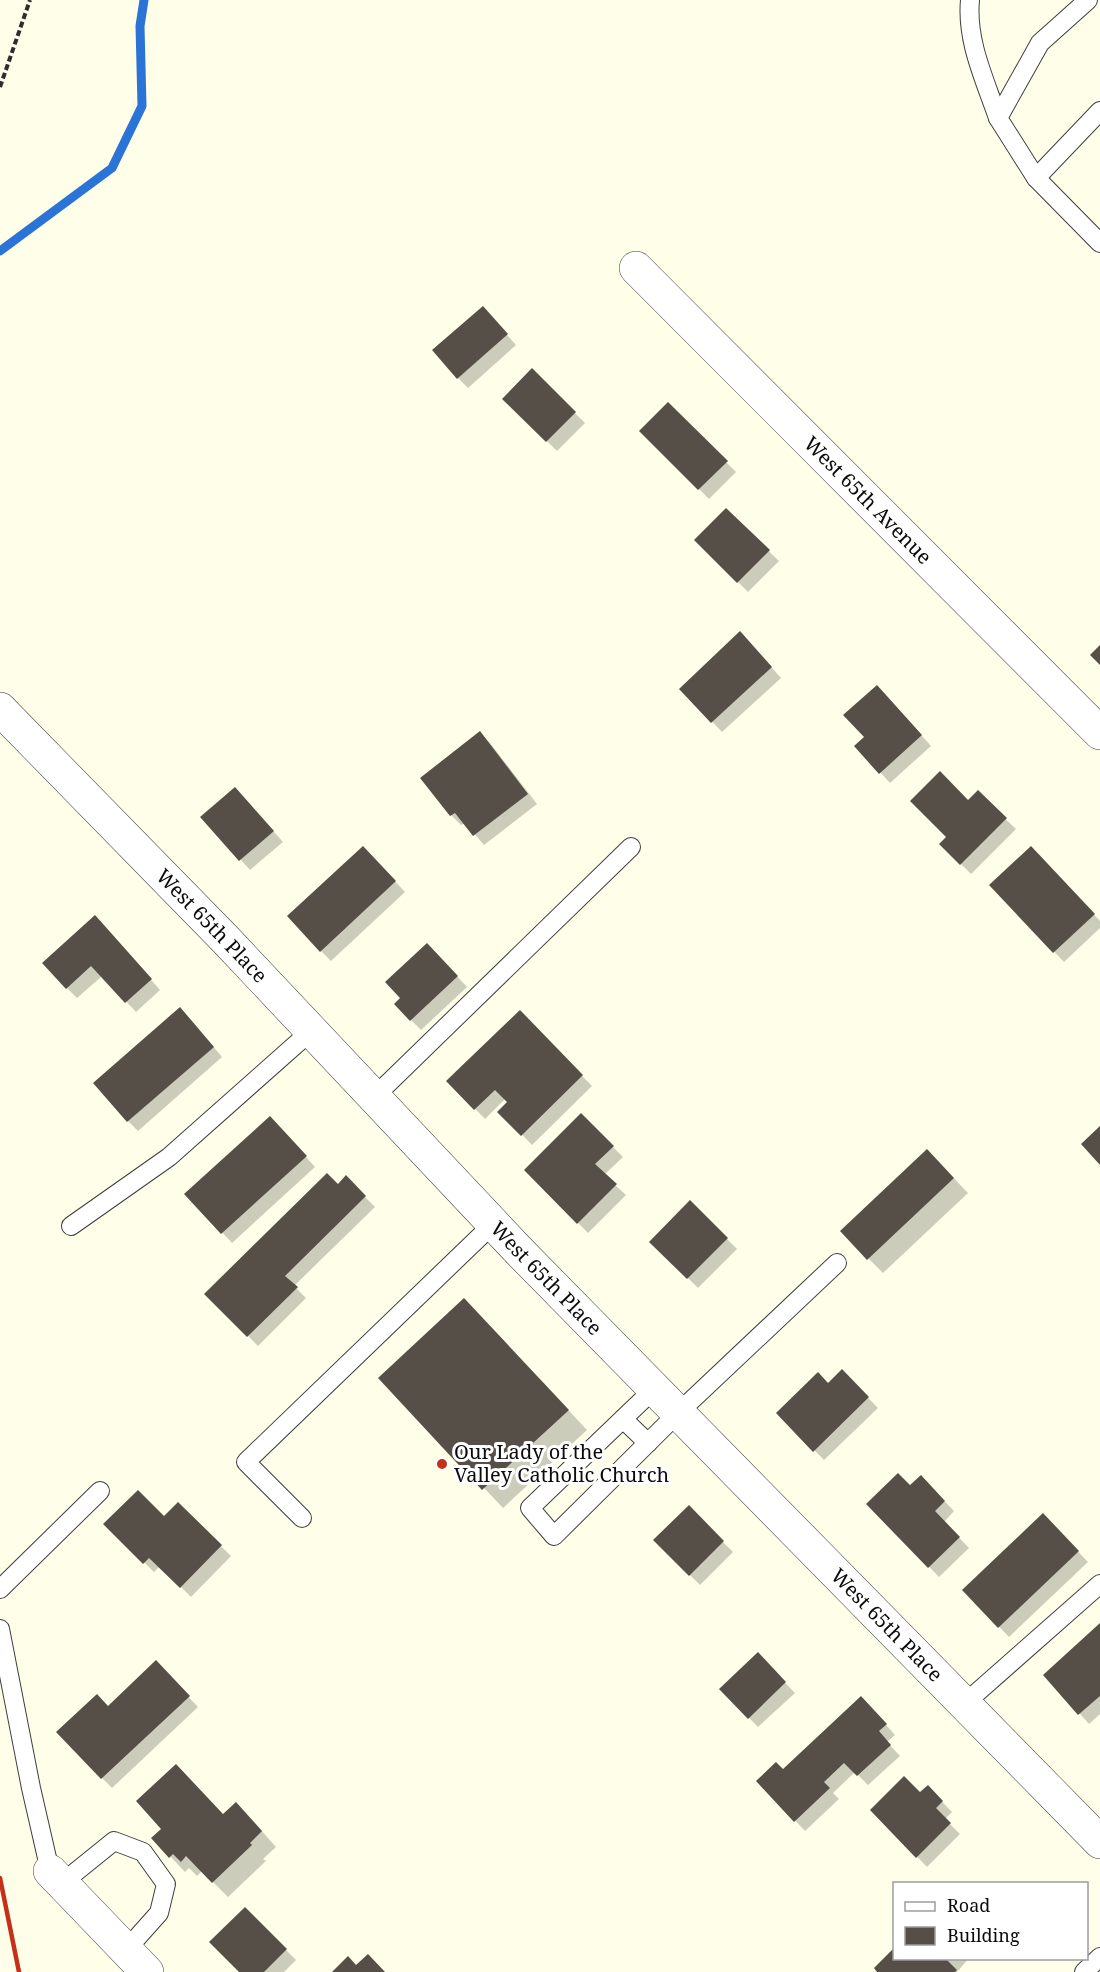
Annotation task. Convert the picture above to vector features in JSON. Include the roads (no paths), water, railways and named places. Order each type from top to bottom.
[{"type":"street","name":"West 65th Avenue","points":[[636,268],[1100,733]]},
{"type":"street","name":"West 65th Place","points":[[0,709],[218,932],[493,1224],[1100,1842]]},
{"type":"street","points":[[56,1877],[137,1961]]},
{"type":"lane","points":[[970,0],[969,17],[975,52],[998,118],[1036,178],[1100,243]]},
{"type":"lane","points":[[998,118],[1040,43],[1088,0]]},
{"type":"lane","points":[[1036,178],[1100,111]]},
{"type":"lane","points":[[374,1097],[631,847]]},
{"type":"lane","points":[[71,1226],[169,1157],[311,1031]]},
{"type":"lane","points":[[302,1518],[246,1462],[493,1224]]},
{"type":"lane","points":[[654,1389],[530,1508],[554,1536],[678,1413],[837,1263]]},
{"type":"lane","points":[[623,1419],[648,1443]]},
{"type":"lane","points":[[0,1589],[100,1491]]},
{"type":"lane","points":[[964,1704],[1100,1584]]},
{"type":"lane","points":[[0,1629],[31,1788],[56,1877],[114,1841],[143,1852],[166,1884],[159,1913],[137,1961]]},
{"type":"lane","points":[[1084,1972],[1100,1957]]},
{"type":"waterway","points":[[0,251],[112,168],[142,106],[140,26],[144,0]]},
{"type":"railway","points":[[0,1878],[19,1972]]},
{"type":"place","name":"Our Lady of the Valley Catholic Church","points":[[442,1464]]}]
